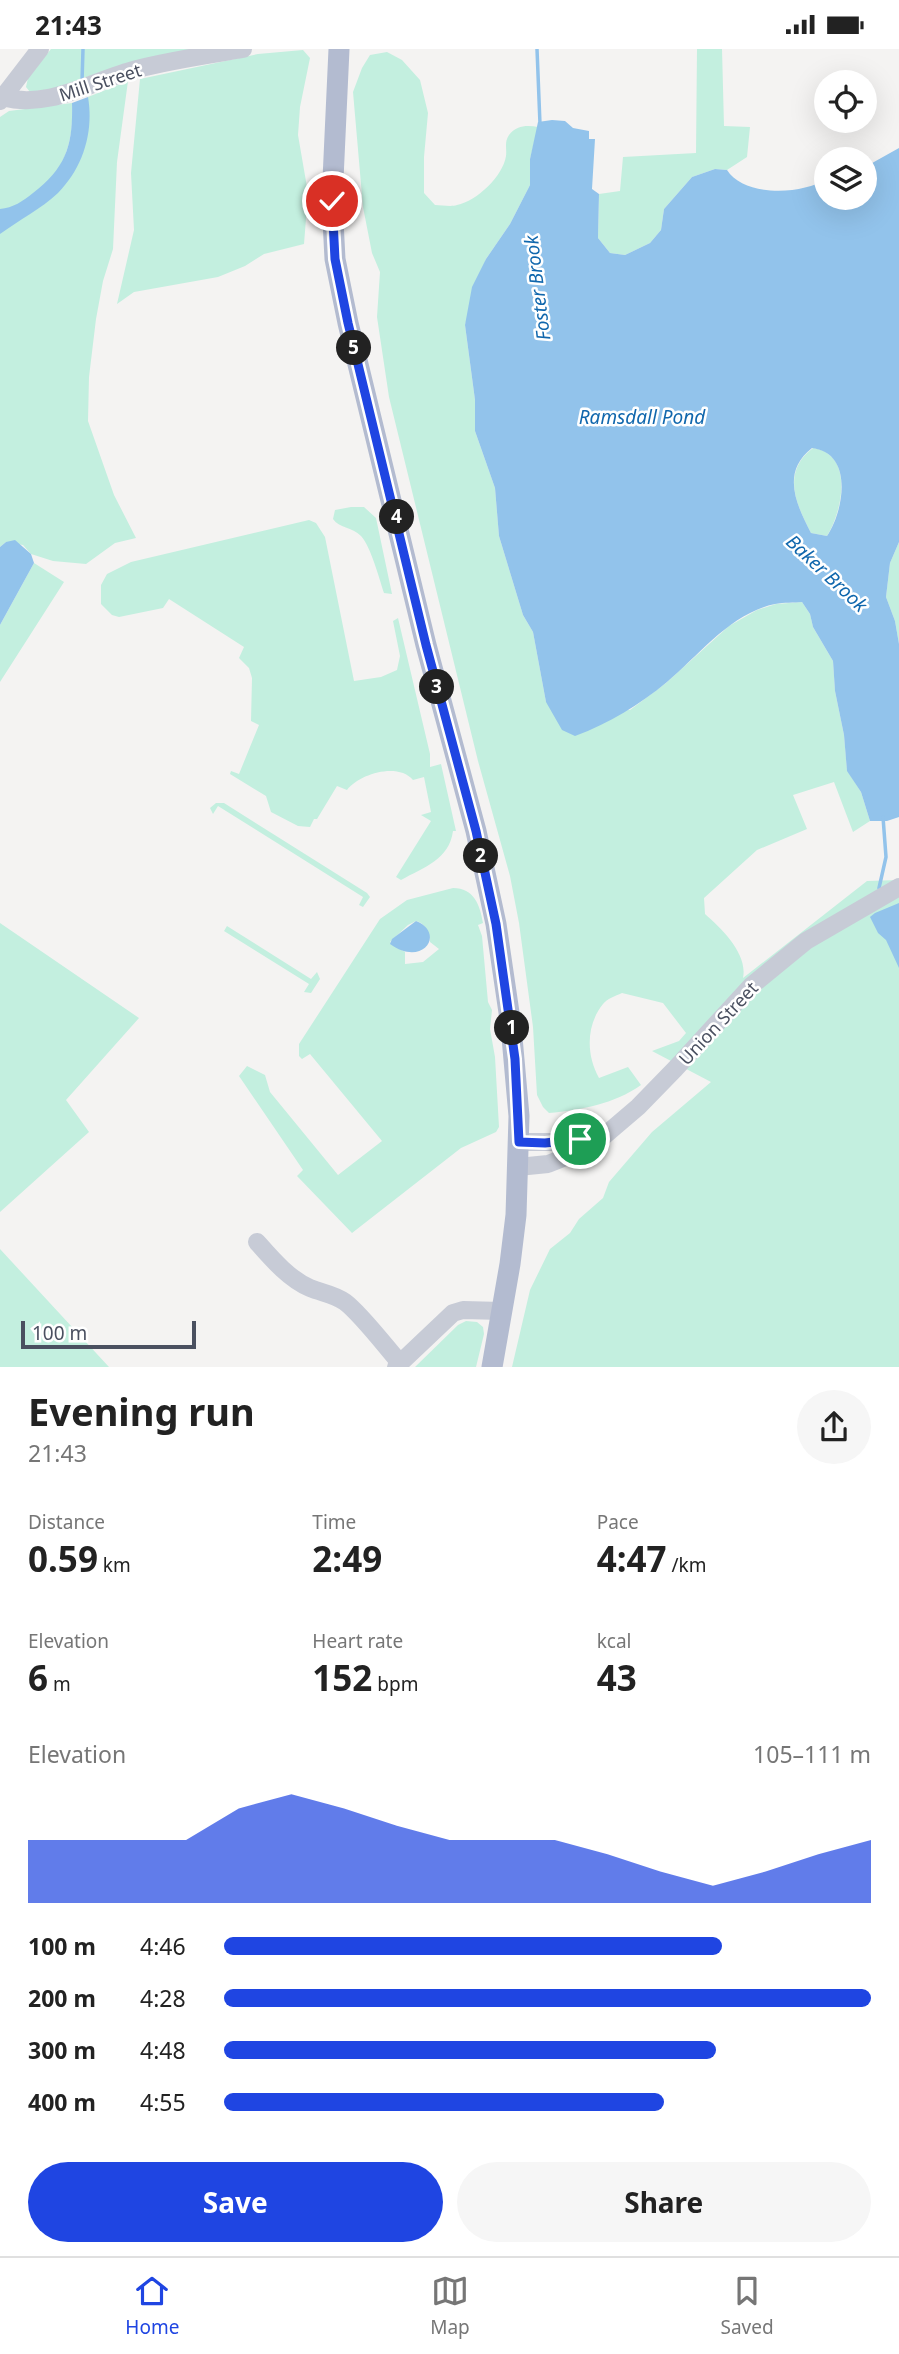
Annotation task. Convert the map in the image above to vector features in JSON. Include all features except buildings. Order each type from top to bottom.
[{"type":"main road","points":[[339,49],[332,201],[335,259],[426,645],[476,831],[493,911],[511,1026],[519,1167],[514,1240],[492,1367]]},
{"type":"street","points":[[1,99],[40,49]]},
{"type":"street","name":"Mill Street","points":[[1,99],[38,101],[136,69],[243,49]]},
{"type":"street","name":"Union Street","points":[[519,1167],[540,1166],[581,1151],[604,1136],[676,1069],[751,986],[806,941],[899,887]]},
{"type":"street","points":[[519,1142],[545,1143],[580,1139],[616,1124]]},
{"type":"street","points":[[257,1242],[293,1278],[346,1303],[398,1365],[453,1313],[463,1310],[502,1311]]},
{"type":"green space","points":[[51,49],[199,49],[110,69],[52,89],[30,92],[26,87],[28,78]]},
{"type":"green space","points":[[697,49],[722,49],[724,126],[750,127],[747,157],[727,170],[715,169],[692,177],[664,209],[661,230],[650,243],[625,255],[610,253],[598,238],[599,194],[620,191],[623,157],[696,153]]},
{"type":"green space","points":[[303,50],[310,58],[300,107],[298,135],[308,193],[304,244],[264,254],[245,266],[218,277],[134,292],[117,304],[134,230],[131,173],[140,79],[258,54]]},
{"type":"green space","points":[[387,52],[402,60],[420,80],[428,113],[424,193],[435,205],[465,203],[481,193],[504,164],[509,135],[522,126],[538,127],[530,159],[530,185],[510,224],[486,259],[465,325],[475,400],[475,431],[495,488],[499,536],[523,615],[533,632],[546,702],[630,710],[666,683],[729,626],[757,610],[776,604],[802,602],[833,661],[847,770],[861,792],[870,821],[853,832],[834,782],[793,795],[807,829],[757,850],[704,898],[705,914],[738,951],[744,969],[743,978],[867,881],[899,880],[899,1367],[512,1367],[530,1290],[550,1249],[570,1233],[579,1219],[603,1198],[609,1182],[652,1132],[711,1082],[652,1051],[679,1041],[686,1033],[663,1003],[622,993],[603,1004],[597,1012],[590,1040],[592,1060],[599,1078],[628,1067],[641,1085],[620,1097],[597,1105],[549,1113],[537,1095],[533,1027],[510,876],[478,761],[389,397],[377,317],[380,272],[372,253],[363,207],[353,92],[370,55]]},
{"type":"green space","points":[[128,81],[117,162],[113,249],[103,281],[96,319],[89,377],[88,421],[114,495],[136,538],[115,543],[86,564],[53,561],[31,554],[23,545],[6,542],[0,547],[0,117],[9,111],[72,103],[70,136],[59,168],[71,159],[88,97]]},
{"type":"green space","points":[[813,448],[826,452],[835,461],[840,472],[840,498],[833,525],[827,536],[811,533],[800,511],[794,489],[797,467]]},
{"type":"green space","points":[[364,507],[376,518],[392,594],[384,593],[365,541],[333,519],[335,510]]},
{"type":"green space","points":[[309,520],[316,523],[325,537],[354,681],[381,677],[397,670],[400,656],[393,621],[398,618],[430,754],[430,767],[441,764],[456,831],[453,831],[451,841],[441,856],[401,880],[396,877],[431,821],[421,815],[431,812],[424,777],[413,780],[398,772],[379,772],[360,779],[347,790],[337,786],[310,827],[298,826],[271,812],[266,796],[230,774],[231,771],[239,774],[259,725],[251,721],[252,678],[249,668],[239,658],[244,647],[169,599],[163,608],[119,617],[112,615],[101,604],[101,585],[107,574],[131,562]]},
{"type":"green space","points":[[899,542],[899,644],[895,621],[886,597],[890,563]]},
{"type":"green space","points":[[34,563],[64,582],[0,682],[0,625]]},
{"type":"green space","points":[[216,803],[224,803],[370,897],[363,907],[359,905],[363,897],[218,806],[213,814],[210,808]]},
{"type":"green space","points":[[453,888],[471,894],[478,904],[483,923],[478,925],[482,936],[488,1002],[492,1010],[490,1029],[495,1057],[499,1127],[496,1132],[461,1148],[352,1233],[297,1176],[303,1170],[239,1076],[247,1066],[265,1075],[270,1092],[338,1175],[382,1141],[310,1054],[302,1059],[299,1056],[299,1044],[380,919],[407,900]],"holes":[[[416,921],[422,924],[430,942],[439,949],[423,962],[405,964],[405,952],[390,942]]]},
{"type":"green space","points":[[0,923],[139,1018],[66,1100],[89,1132],[0,1212]]},
{"type":"green space","points":[[227,926],[311,979],[317,972],[320,979],[311,993],[304,992],[309,984],[224,931]]},
{"type":"green space","points":[[0,1249],[109,1367],[0,1367]]},
{"type":"green space","points":[[466,1321],[477,1322],[483,1327],[484,1334],[476,1367],[415,1367],[458,1325]]},
{"type":"water","points":[[88,97],[89,123],[85,149],[67,183],[51,199],[0,234],[0,209],[22,201],[54,174],[69,143],[72,103]]},
{"type":"water","name":"Ramsdall Pond","points":[[565,121],[573,128],[589,131],[589,139],[595,139],[592,189],[599,194],[598,238],[610,253],[625,255],[650,243],[661,230],[664,209],[692,177],[715,169],[727,170],[735,179],[759,189],[789,190],[814,185],[814,210],[877,210],[877,160],[899,148],[899,542],[890,563],[886,597],[895,621],[899,644],[899,817],[887,821],[870,821],[861,792],[847,771],[833,661],[802,602],[775,604],[744,616],[646,698],[624,713],[588,731],[575,736],[562,730],[546,702],[533,632],[523,615],[499,536],[495,488],[475,431],[475,400],[465,325],[472,287],[530,185],[530,159],[538,122]],"holes":[[[812,448],[825,452],[834,460],[840,471],[842,484],[838,512],[827,536],[811,533],[800,511],[794,489],[797,467],[802,457]]]},
{"type":"water","points":[[15,540],[31,554],[34,563],[0,625],[0,547]]},
{"type":"water","points":[[899,903],[899,968],[886,940],[878,933],[870,917]]},
{"type":"water","points":[[416,921],[425,926],[429,933],[427,946],[412,952],[390,944],[392,939]]},
{"type":"waterway","name":"Foster Brook","points":[[82,82],[83,49]]},
{"type":"waterway","name":"Foster Brook","points":[[537,49],[540,124]]},
{"type":"waterway","name":"Baker Brook","points":[[879,888],[886,857],[883,817]]},
{"type":"route","points":[[332,201],[335,259],[348,323],[426,645],[476,831],[496,924],[515,1059],[519,1142],[545,1143],[580,1139]]}]
